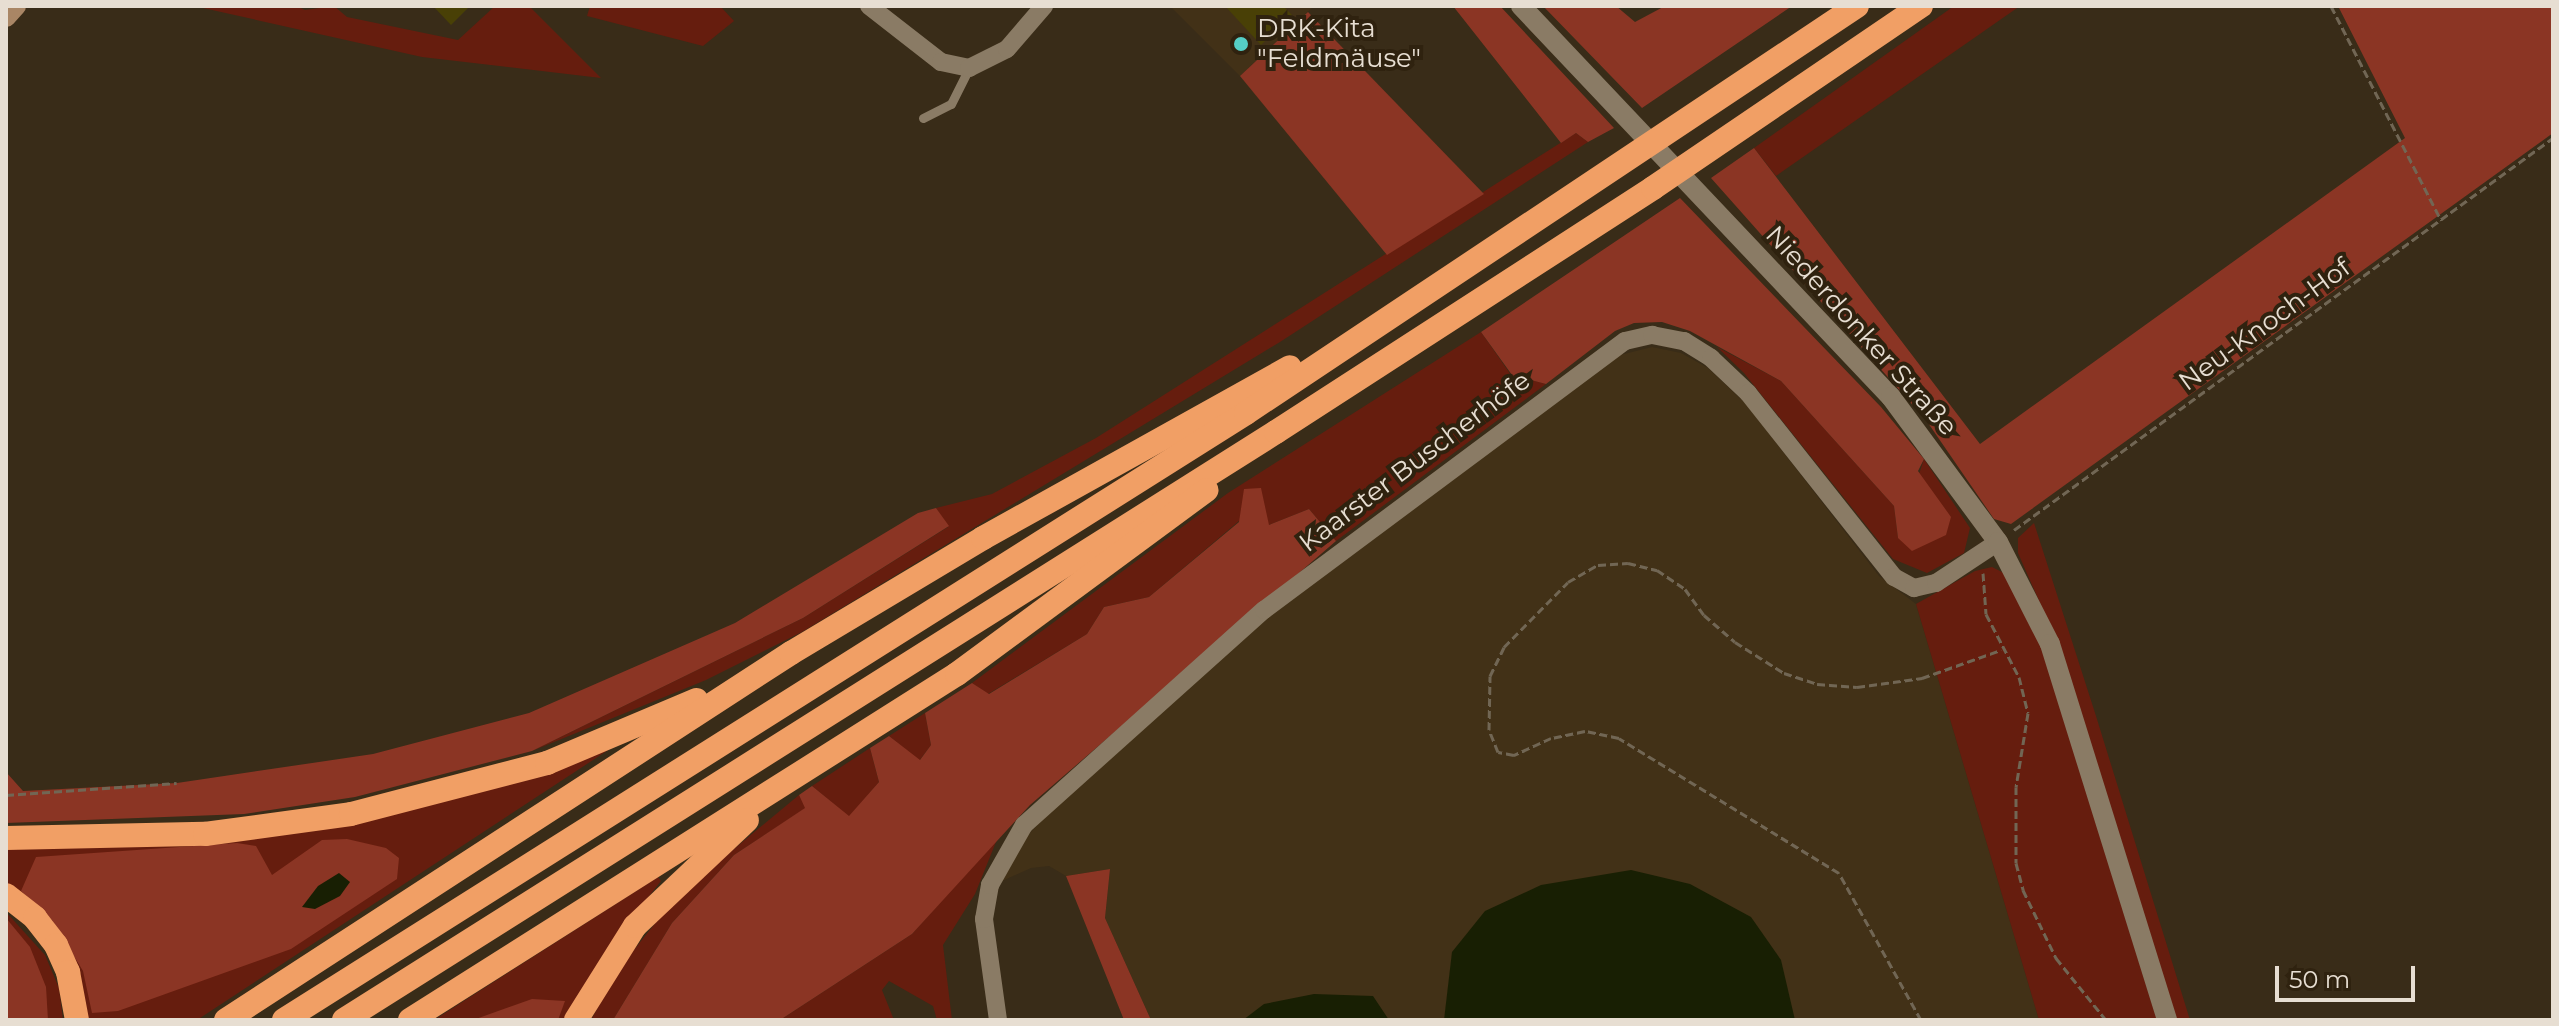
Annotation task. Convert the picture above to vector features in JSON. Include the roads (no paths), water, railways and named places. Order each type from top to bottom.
[{"type":"highway","points":[[284,1020],[1246,413],[1857,6]]},
{"type":"highway","points":[[344,1020],[1276,432],[1666,180],[1921,6]]},
{"type":"highway","points":[[226,1020],[791,653],[1231,397],[1368,329]]},
{"type":"highway","points":[[410,1020],[1034,622],[1173,518],[1276,432]]},
{"type":"highway","points":[[6,838],[205,834],[408,803],[547,763],[627,732],[791,653]]},
{"type":"highway","points":[[576,1020],[609,961],[654,904],[702,858],[826,756]]},
{"type":"highway","points":[[6,895],[35,918],[56,945],[68,972],[77,1020]]},
{"type":"main road","points":[[6,17],[16,6]]},
{"type":"street","points":[[869,6],[941,62],[969,68],[1007,49],[1044,6]]},
{"type":"street","name":"Niederdonker Straße","points":[[1521,6],[1899,406],[1990,547],[2050,644],[2167,1020]]},
{"type":"street","name":"Kaarster Buscherhöfe","points":[[998,1020],[984,919],[990,885],[1024,825],[1264,610],[1625,341],[1652,335],[1684,341],[1711,358],[1748,393],[1894,577],[1914,588],[1936,583],[1990,547]]},
{"type":"lane","points":[[923,118],[951,104],[969,68]]},
{"type":"place","name":"DRK-Kita \"Feldmäuse\"","points":[[1241,44]]}]
